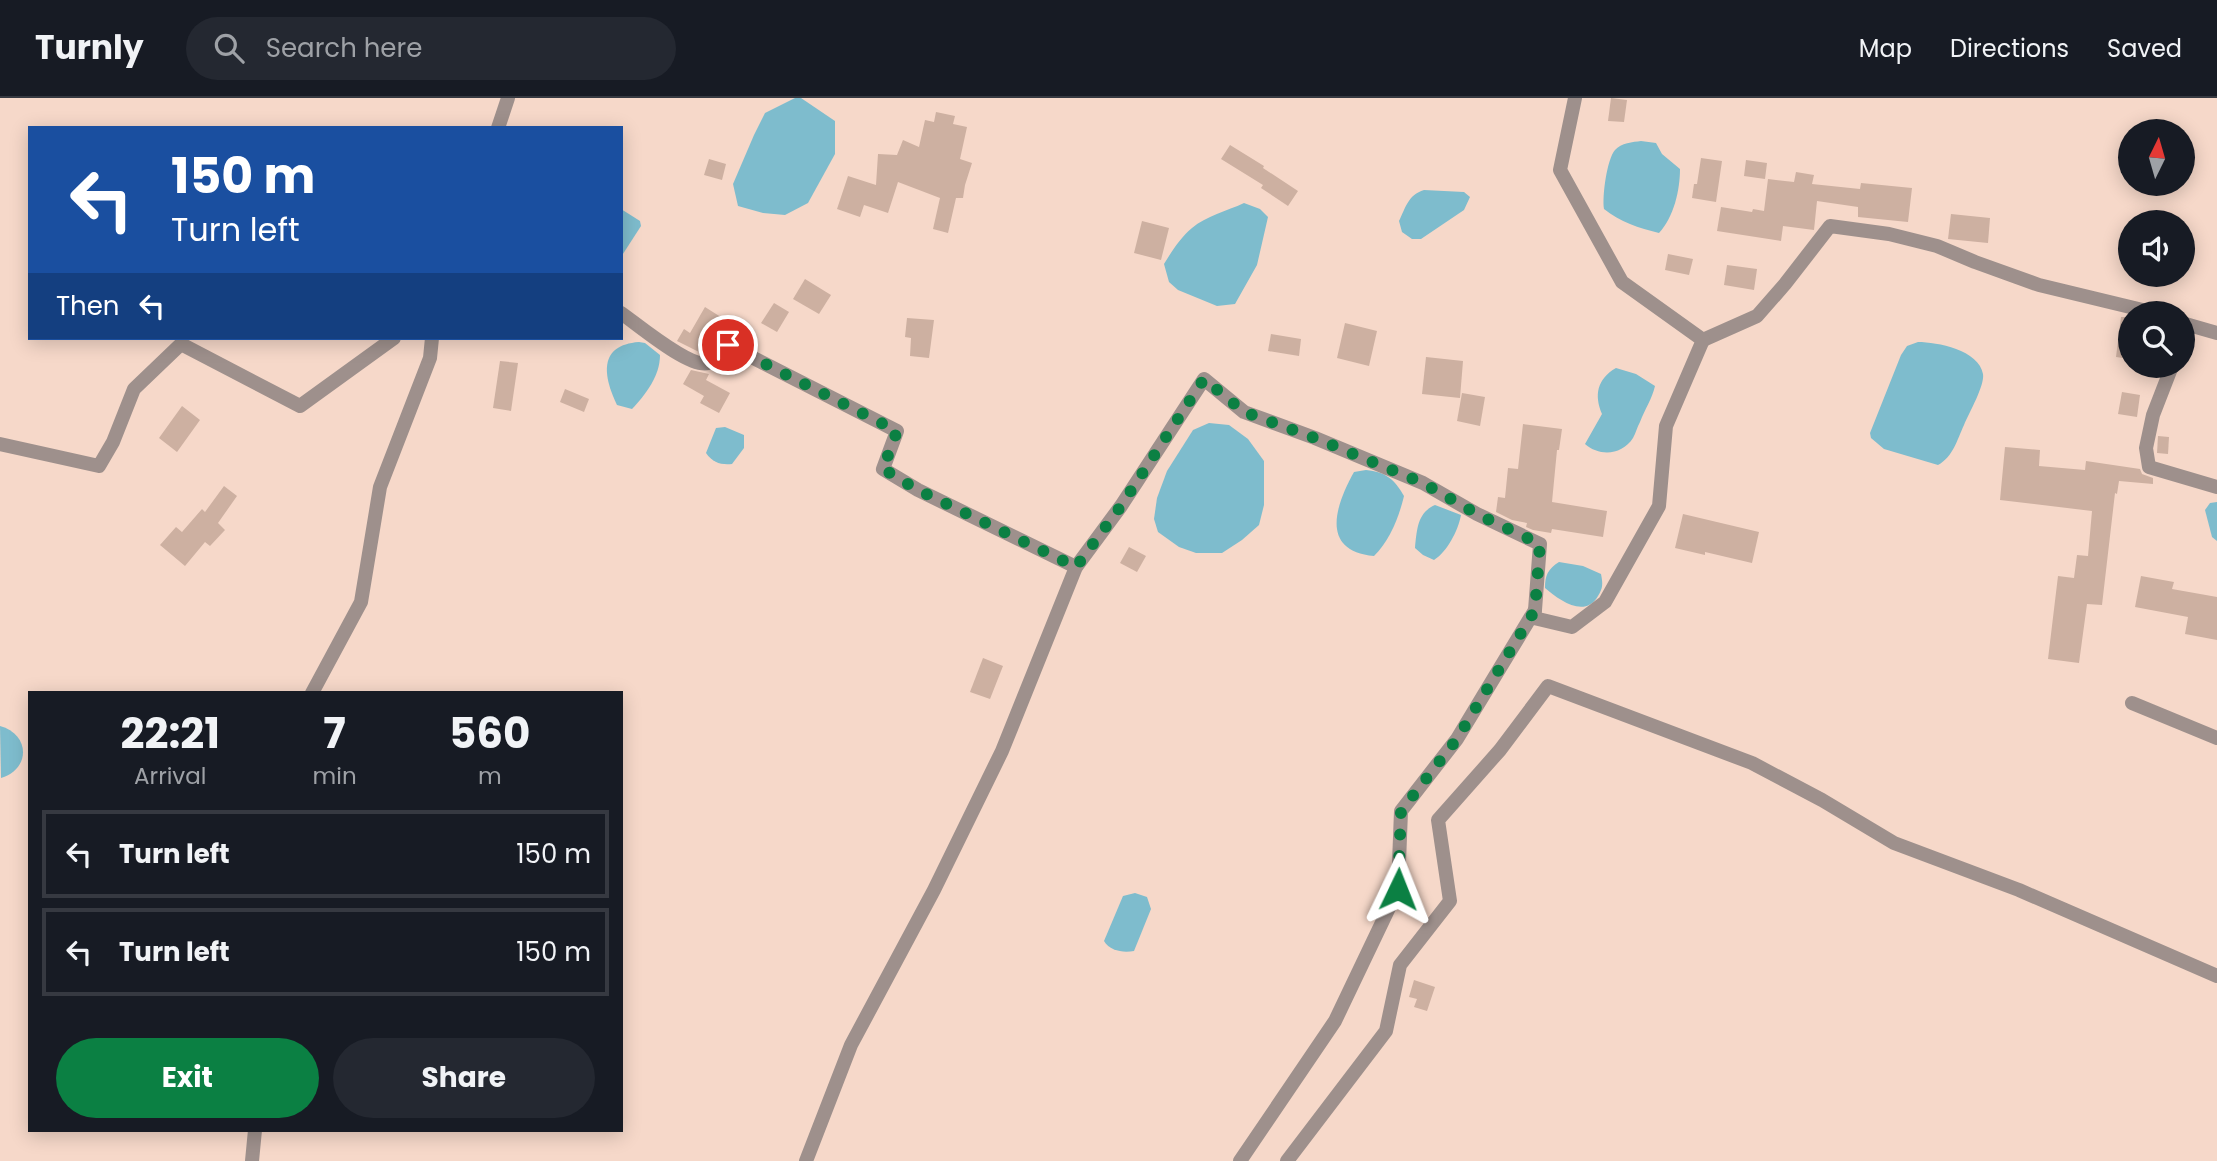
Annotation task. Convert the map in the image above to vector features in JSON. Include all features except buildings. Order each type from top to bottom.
[{"type":"street","points":[[499,126],[508,98]]},
{"type":"street","points":[[1575,98],[1560,170],[1622,282],[1703,340]]},
{"type":"street","points":[[806,1161],[851,1045],[934,890],[1002,751],[1076,567],[1121,506],[1204,379],[1244,412],[1423,483],[1477,514],[1540,544],[1534,618],[1572,627],[1605,603],[1659,506],[1666,426],[1703,340],[1757,316],[1830,226],[1889,234],[1937,246],[2039,285],[2118,304]]},
{"type":"street","points":[[623,314],[701,365],[712,363],[728,345],[897,431],[883,469],[918,490],[1076,567]]},
{"type":"street","points":[[2195,329],[2217,333]]},
{"type":"street","points":[[0,444],[99,466],[113,442],[134,389],[181,344],[300,406],[391,340]]},
{"type":"street","points":[[313,691],[361,602],[380,487],[430,358],[432,340]]},
{"type":"street","points":[[2167,378],[2153,415],[2146,448],[2149,467],[2217,487]]},
{"type":"street","points":[[1240,1161],[1335,1021],[1398,889],[1401,811],[1457,739],[1535,610]]},
{"type":"street","points":[[1287,1161],[1386,1031],[1400,965],[1450,901],[1438,820],[1500,750],[1548,686],[1752,763],[1822,800],[1894,843],[2019,890],[2217,976]]},
{"type":"street","points":[[2132,703],[2217,738]]},
{"type":"street","points":[[253,1161],[255,1132]]},
{"type":"water","points":[[795,98],[801,98],[835,121],[835,154],[808,203],[785,215],[763,213],[738,206],[733,184],[765,113]]},
{"type":"water","points":[[1641,141],[1656,143],[1662,154],[1680,169],[1675,203],[1669,219],[1659,233],[1630,224],[1604,209],[1606,178],[1612,155],[1620,146]]},
{"type":"water","points":[[1424,190],[1464,192],[1470,197],[1464,210],[1421,239],[1412,239],[1402,232],[1399,221],[1411,198]]},
{"type":"water","points":[[1244,203],[1260,209],[1268,217],[1257,265],[1235,304],[1217,306],[1178,290],[1169,282],[1164,264],[1176,245],[1198,224]]},
{"type":"water","points":[[623,210],[640,221],[641,226],[623,254]]},
{"type":"water","points":[[639,342],[645,343],[660,355],[658,370],[651,384],[632,409],[617,405],[609,383],[607,364],[616,349]]},
{"type":"water","points":[[1918,342],[1946,346],[1966,353],[1980,366],[1983,374],[1979,392],[1954,448],[1938,465],[1884,449],[1871,438],[1870,433],[1901,355],[1907,346]]},
{"type":"water","points":[[1616,368],[1636,374],[1655,386],[1628,444],[1617,451],[1597,451],[1585,444],[1602,414],[1598,400],[1601,382]]},
{"type":"water","points":[[1209,423],[1229,425],[1248,439],[1264,461],[1264,505],[1259,525],[1242,540],[1222,553],[1196,553],[1179,547],[1158,532],[1154,519],[1157,498],[1167,471],[1193,430]]},
{"type":"water","points":[[725,427],[744,435],[744,448],[732,464],[718,463],[706,453],[716,428]]},
{"type":"water","points":[[1366,470],[1389,477],[1404,496],[1393,528],[1374,556],[1345,546],[1337,525],[1338,512],[1347,485],[1354,472]]},
{"type":"water","points":[[2217,502],[2217,541],[2212,537],[2205,510],[2210,503]]},
{"type":"water","points":[[1435,505],[1461,515],[1451,540],[1434,560],[1415,548],[1421,517]]},
{"type":"water","points":[[1559,562],[1583,566],[1601,574],[1602,588],[1593,603],[1579,607],[1572,605],[1545,588],[1548,573]]},
{"type":"water","points":[[0,726],[17,736],[23,752],[18,767],[1,778]]},
{"type":"water","points":[[1135,893],[1147,897],[1151,909],[1134,951],[1117,950],[1104,941],[1123,896]]},
{"type":"route","points":[[728,345],[897,431],[883,469],[918,490],[1076,567],[1121,506],[1204,379],[1244,412],[1423,483],[1477,514],[1540,544],[1535,610],[1457,739],[1401,811],[1398,889]]}]
